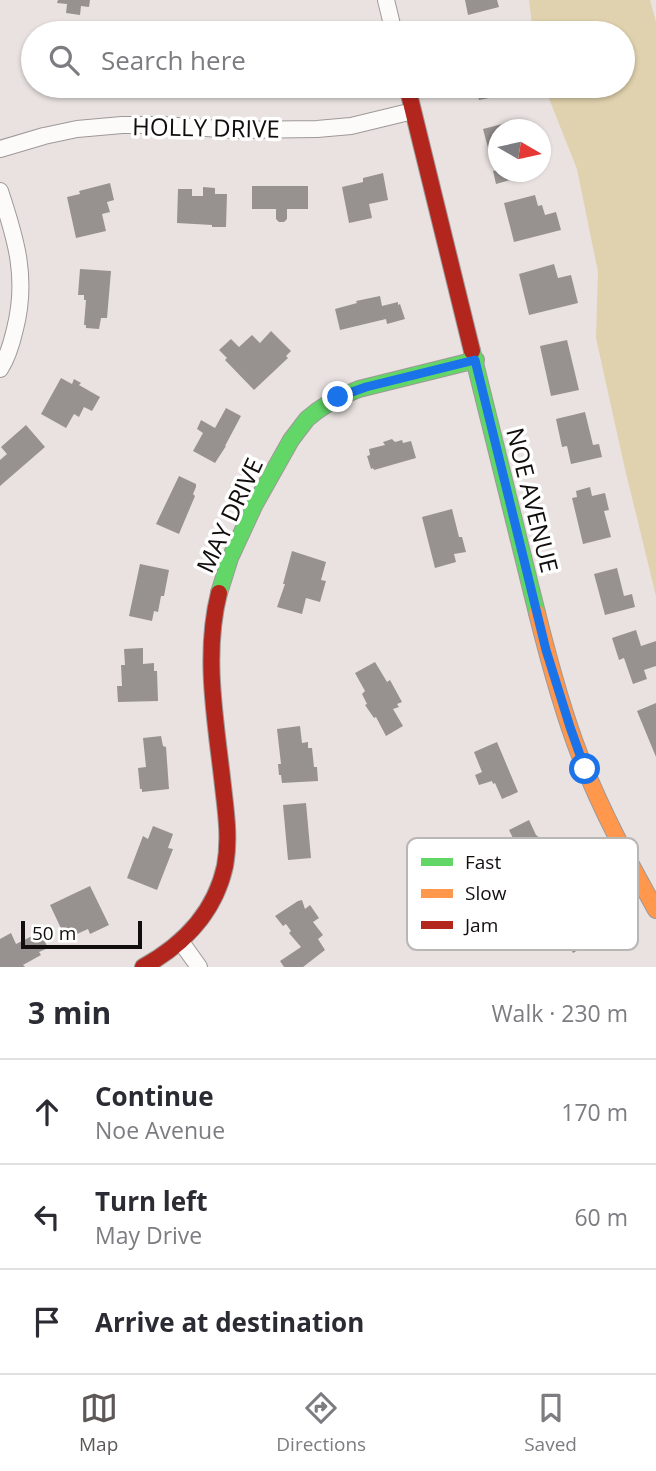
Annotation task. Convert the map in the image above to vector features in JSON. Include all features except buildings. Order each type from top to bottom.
[{"type":"street","points":[[386,0],[391,21]]},
{"type":"street","name":"NOE AVENUE","points":[[410,98],[546,650],[570,727],[600,802],[619,838]]},
{"type":"street","name":"HOLLY DRIVE","points":[[0,149],[66,131],[122,125],[235,130],[317,129],[351,126],[413,111]]},
{"type":"street","points":[[0,191],[18,251],[21,282],[19,314],[13,339],[0,369]]},
{"type":"street","name":"MAY DRIVE","points":[[143,967],[181,942],[202,920],[216,896],[226,862],[228,832],[212,684],[212,634],[218,593],[231,553],[292,436],[325,404],[338,397],[366,387],[475,360]]},
{"type":"street","name":"NOE AVENUE","points":[[638,875],[656,910]]},
{"type":"street","points":[[181,942],[199,967]]},
{"type":"shaded area","points":[[529,0],[650,0],[656,22],[656,596],[596,338],[598,272],[577,169],[549,98],[635,98],[635,21],[532,21]]},
{"type":"traffic: fast","points":[[472,351],[537,613]]},
{"type":"traffic: fast","points":[[219,593],[230,558],[255,504],[291,440],[307,419],[335,399],[359,389],[476,360]]},
{"type":"traffic: slow","points":[[537,613],[567,721],[617,838]]},
{"type":"traffic: slow","points":[[638,877],[656,910]]},
{"type":"traffic: jam","points":[[410,98],[472,351]]},
{"type":"traffic: jam","points":[[143,967],[184,938],[195,926],[214,898],[225,866],[227,826],[211,665],[214,617],[219,593]]},
{"type":"route","points":[[338,397],[366,387],[475,360],[552,673],[585,769]]}]
